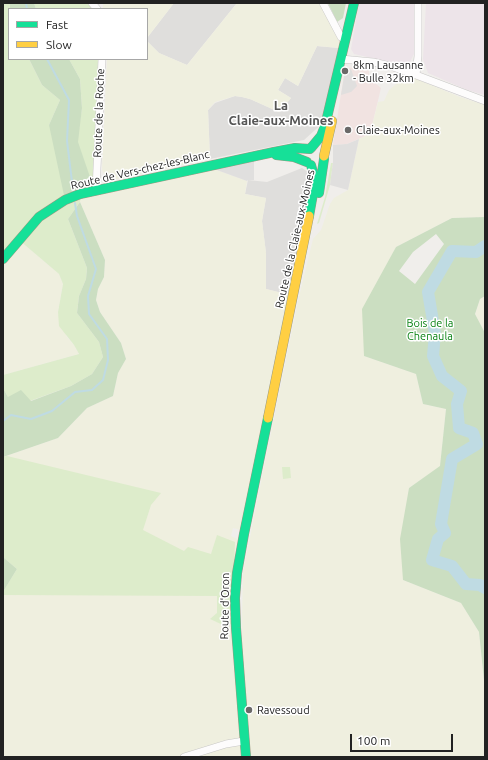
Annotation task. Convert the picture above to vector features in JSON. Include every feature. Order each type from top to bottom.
[{"type":"main road","name":"Route de la Claie-aux-Moines","points":[[310,148],[321,136],[326,126],[354,3]]},
{"type":"main road","name":"Route de la Claie-aux-Moines","points":[[288,324],[315,212],[324,158],[332,124],[336,83]]},
{"type":"main road","name":"Route de Vers-chez-les-Blanc","points":[[3,259],[39,217],[65,200],[96,190],[295,148],[310,148]]},
{"type":"main road","points":[[310,148],[320,148],[324,158],[319,165],[309,163],[306,155],[310,148]]},
{"type":"main road","name":"Route de Vers-chez-les-Blanc","points":[[258,156],[285,156],[309,163]]},
{"type":"main road","name":"Route de la Claie-aux-Moines","points":[[260,457],[288,324],[314,188],[314,176],[309,163]]},
{"type":"main road","name":"Route d'Oron","points":[[246,757],[236,628],[236,587],[240,551],[260,457]]},
{"type":"street","points":[[323,3],[341,37],[345,40]]},
{"type":"street","points":[[416,74],[418,56],[418,3]]},
{"type":"street","points":[[341,59],[374,62],[416,74],[485,102]]},
{"type":"street","name":"Route de la Roche","points":[[96,190],[102,60]]},
{"type":"street","points":[[184,757],[226,744],[244,741]]},
{"type":"shaded area","points":[[174,3],[237,3],[187,65],[159,53],[148,42],[148,37]]},
{"type":"shaded area","points":[[359,3],[415,3],[414,54],[409,64],[403,65],[354,54],[351,49]]},
{"type":"shaded area","points":[[426,3],[485,3],[485,95],[467,90],[428,73],[423,59]]},
{"type":"shaded area","points":[[317,46],[339,48],[325,121],[304,140],[210,159],[208,110],[215,103],[235,96],[250,99],[279,112],[291,98],[278,90],[285,78],[298,86]]},
{"type":"shaded area","points":[[369,67],[369,78],[381,88],[370,134],[347,144],[333,145],[345,68]]},
{"type":"shaded area","points":[[351,69],[357,86],[351,92],[341,95],[345,70]]},
{"type":"shaded area","points":[[359,139],[348,190],[330,185],[333,162],[333,145],[347,144]]},
{"type":"shaded area","points":[[254,161],[254,180],[247,181],[214,169]]},
{"type":"shaded area","points":[[302,168],[308,172],[311,179],[290,295],[266,289],[266,253],[262,221],[266,198],[245,194],[248,180],[267,182]]},
{"type":"green space","points":[[3,3],[10,3],[10,8],[8,8],[8,60],[30,60],[42,85],[60,100],[49,125],[89,177],[77,142],[82,108],[80,79],[70,60],[98,60],[96,190],[81,194],[80,202],[68,219],[87,268],[86,279],[79,296],[77,313],[99,342],[103,357],[92,374],[71,386],[30,401],[8,397],[3,388],[3,375],[79,354],[59,326],[58,312],[63,284],[59,274],[19,240],[3,259]]},
{"type":"green space","points":[[10,3],[34,3],[36,8],[10,8]]},
{"type":"green space","points":[[34,3],[88,3],[92,8],[36,8]]},
{"type":"green space","points":[[103,3],[174,3],[148,37],[148,8],[103,8]]},
{"type":"green space","points":[[237,3],[320,3],[340,42],[339,48],[317,46],[298,86],[285,78],[278,90],[291,98],[279,112],[242,97],[235,96],[215,102],[208,110],[210,159],[112,180],[105,176],[102,170],[107,60],[148,60],[148,42],[159,53],[187,65]]},
{"type":"green space","points":[[328,3],[346,3],[343,18],[337,22]]},
{"type":"green space","points":[[30,60],[70,60],[80,79],[82,108],[78,142],[90,177],[80,194],[65,200],[49,125],[60,100],[42,85]]},
{"type":"green space","points":[[407,75],[460,97],[485,105],[485,217],[452,218],[396,247],[364,356],[416,374],[423,404],[446,409],[440,467],[409,488],[403,580],[461,603],[479,632],[485,690],[485,757],[3,757],[3,592],[17,569],[3,557],[3,457],[58,438],[87,408],[113,396],[118,373],[126,359],[121,343],[100,312],[96,300],[98,289],[104,277],[105,260],[80,202],[80,194],[214,169],[247,181],[245,194],[266,198],[262,221],[266,253],[266,289],[290,295],[241,530],[233,528],[231,536],[238,539],[232,638],[234,673],[240,699],[243,573],[299,297],[313,239],[321,230],[330,204],[334,198],[348,190],[359,139],[370,134],[378,102],[384,101],[389,90]]},
{"type":"green space","points":[[331,163],[333,163],[330,185],[319,223],[317,224],[325,197]]},
{"type":"green space","points":[[80,202],[105,260],[104,277],[98,289],[96,300],[100,312],[121,343],[126,359],[118,373],[113,396],[87,408],[58,438],[3,457],[3,388],[8,397],[21,390],[31,401],[71,386],[92,374],[103,357],[99,342],[77,313],[79,296],[86,279],[87,268],[68,219]]},
{"type":"green space","name":"Bois de la Chenaula","points":[[485,217],[485,296],[480,299],[475,314],[485,333],[485,690],[479,632],[461,603],[403,580],[400,539],[409,488],[440,466],[446,409],[423,404],[416,374],[364,356],[362,309],[396,247],[452,218]],"holes":[[[436,234],[444,244],[415,284],[399,271],[413,252]]]},
{"type":"green space","points":[[19,240],[59,274],[63,284],[58,312],[67,337],[79,354],[3,375],[3,259]]},
{"type":"green space","points":[[485,296],[485,333],[475,314],[480,299]]},
{"type":"green space","points":[[7,456],[161,493],[151,505],[143,530],[184,551],[188,547],[211,554],[217,535],[235,542],[232,624],[223,625],[210,619],[217,613],[217,596],[3,595],[3,592],[17,569],[3,557],[3,457]]},
{"type":"green space","points":[[282,467],[290,467],[291,478],[283,479]]},
{"type":"green space","points":[[3,557],[17,569],[3,592]]},
{"type":"waterway","points":[[26,3],[27,8]]},
{"type":"waterway","points":[[48,60],[69,100],[67,141],[73,190]]},
{"type":"waterway","points":[[3,421],[11,415],[31,419],[52,411],[75,392],[92,390],[103,380],[108,360],[107,339],[89,314],[88,296],[96,269],[77,216],[75,203]]},
{"type":"waterway","points":[[485,246],[476,252],[452,251],[428,292],[435,333],[433,356],[442,376],[461,391],[457,404],[459,428],[473,433],[477,444],[452,459],[441,524],[445,533],[438,539],[432,560],[452,566],[466,584],[480,585],[485,588]]},
{"type":"traffic: fast","points":[[311,148],[321,136],[325,126],[354,3]]},
{"type":"traffic: fast","points":[[3,259],[39,217],[65,200],[80,194],[274,152],[295,148],[310,149]]},
{"type":"traffic: fast","points":[[276,155],[294,157],[307,162]]},
{"type":"traffic: fast","points":[[319,193],[324,159]]},
{"type":"traffic: fast","points":[[309,216],[314,188],[314,176],[311,165]]},
{"type":"traffic: fast","points":[[246,757],[235,598],[237,573],[244,534],[268,418]]},
{"type":"traffic: slow","points":[[324,156],[332,121]]},
{"type":"traffic: slow","points":[[268,418],[309,216]]},
{"type":"place","name":"8km Lausanne - Bulle 32km","points":[[345,71]]},
{"type":"place","name":"Claie-aux-Moines","points":[[348,130]]},
{"type":"place","name":"Ravessoud","points":[[249,710]]},
{"type":"district","name":"La Claie-aux-Moines","points":[[281,114]]}]
